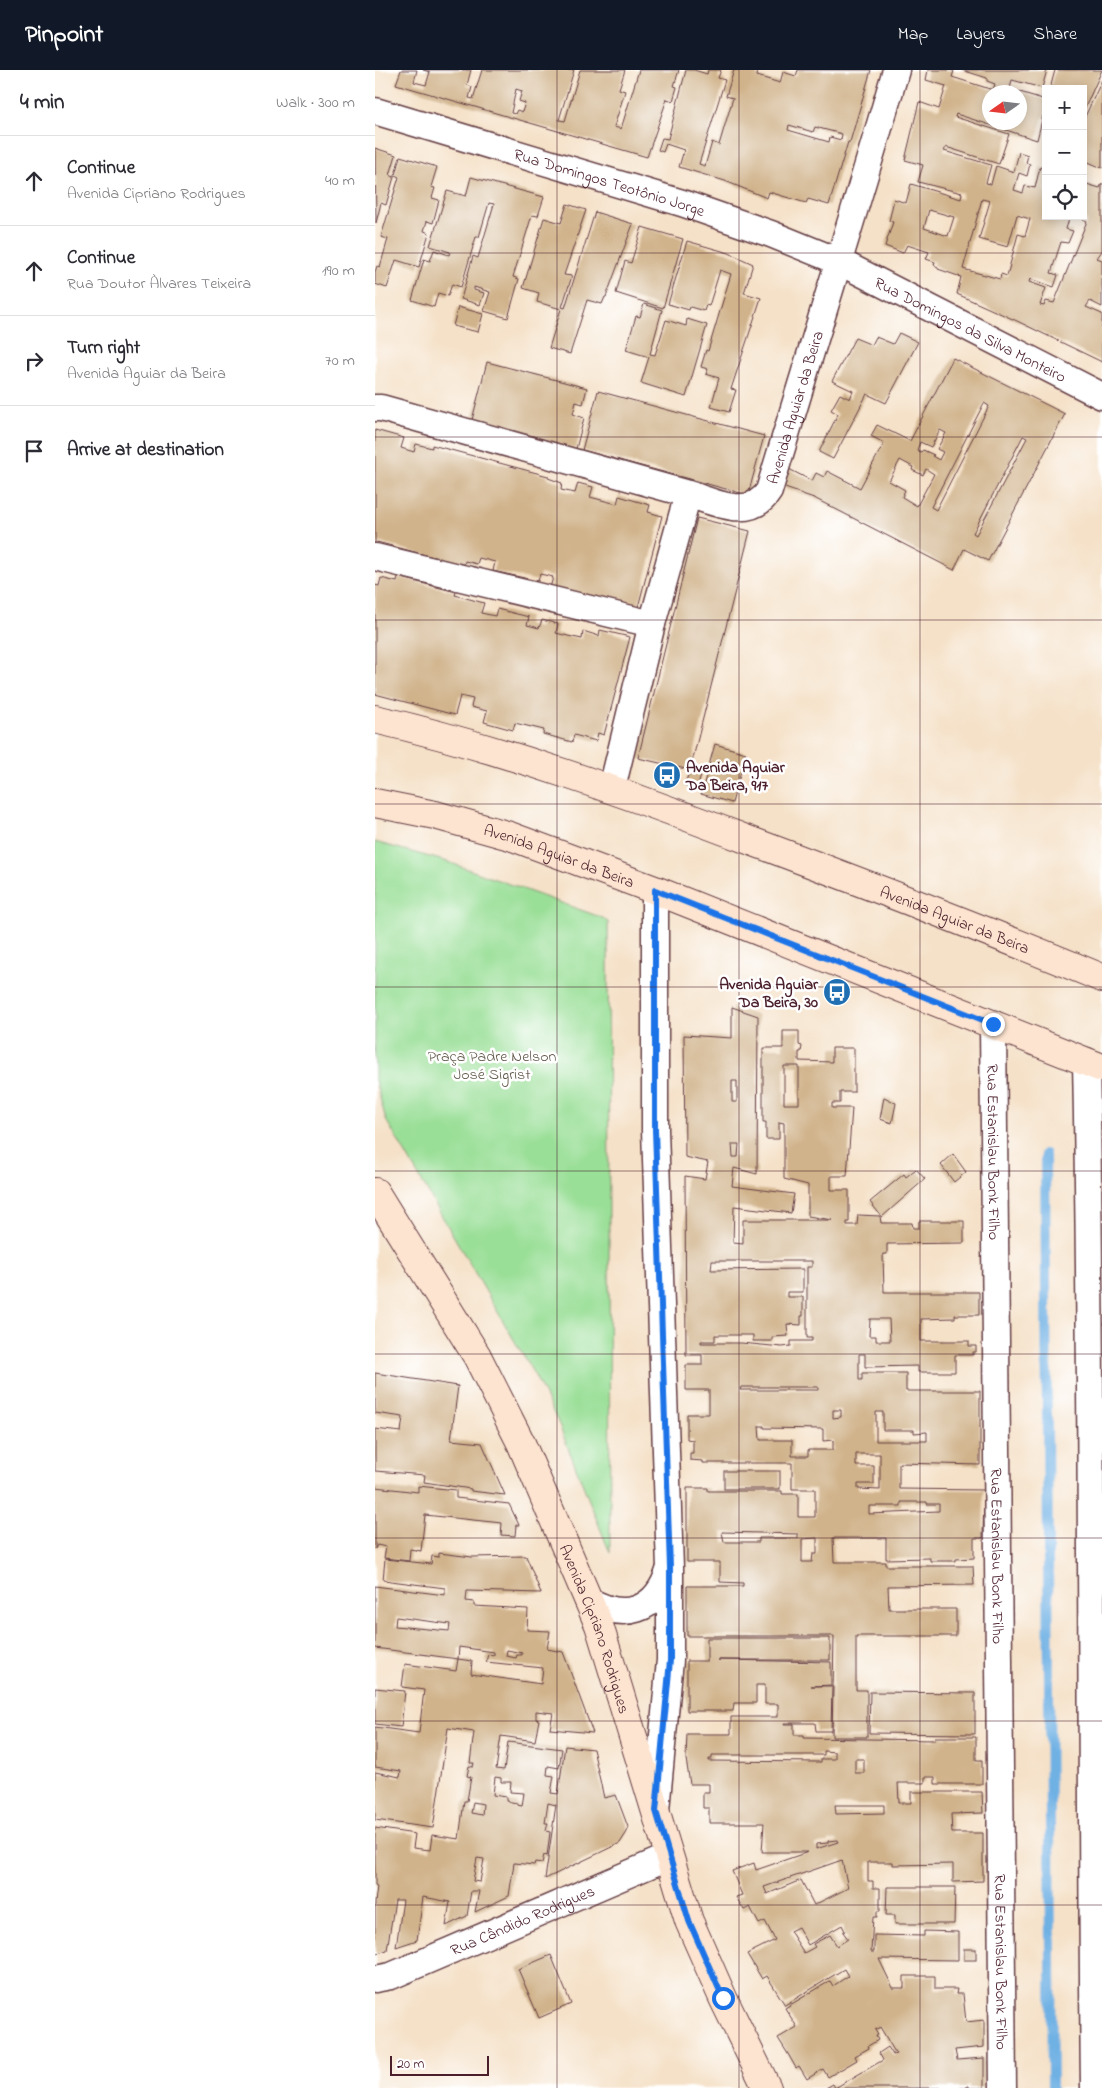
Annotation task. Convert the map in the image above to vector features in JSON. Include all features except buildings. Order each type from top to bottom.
[{"type":"main road","name":"Avenida Aguiar da Beira","points":[[375,719],[539,764],[611,788],[898,896],[1102,978]]},
{"type":"main road","name":"Avenida Aguiar da Beira","points":[[375,803],[435,815],[510,836],[655,890],[1094,1064]]},
{"type":"main road","name":"Avenida Cipriano Rodrigues","points":[[376,1197],[477,1356],[521,1442],[599,1625],[689,1921],[723,1998],[767,2088]]},
{"type":"street","points":[[839,262],[896,70]]},
{"type":"street","name":"Rua Domingos Teotônio Jorge","points":[[375,112],[682,203],[771,234],[839,262]]},
{"type":"street","name":"Rua Domingos da Silva Monteiro","points":[[839,262],[1102,396]]},
{"type":"street","name":"Avenida Aguiar da Beira","points":[[688,494],[739,508],[751,507],[763,501],[769,491],[819,321],[839,262]]},
{"type":"street","points":[[375,408],[381,408],[688,494],[651,624],[611,788]]},
{"type":"street","points":[[375,557],[651,624]]},
{"type":"street","points":[[655,890],[655,1130],[670,1568],[670,1660],[656,1811]]},
{"type":"street","name":"Rua Estanislau Bonk Filho","points":[[993,1024],[1003,2088]]},
{"type":"street","points":[[1094,1064],[1093,1600],[1096,1782],[1094,2088]]},
{"type":"street","points":[[588,1600],[603,1609],[621,1612],[639,1609],[654,1599],[664,1585],[670,1568]]},
{"type":"street","name":"Rua Cândido Rodrigues","points":[[375,1979],[391,1976],[668,1857]]},
{"type":"green space","name":"Praça Padre Nelson José Sigrist","points":[[375,842],[448,862],[603,918],[608,922],[610,1553],[557,1420],[535,1376],[386,1120],[375,1080]]},
{"type":"waterway","points":[[1045,1154],[1052,2088]]},
{"type":"place","name":"Avenida Aguiar Da Beira, 917","points":[[667,775]]},
{"type":"place","name":"Avenida Aguiar Da Beira, 30","points":[[837,992]]},
{"type":"route","points":[[723,1998],[689,1921],[668,1857],[656,1811],[670,1660],[670,1568],[655,1130],[655,890],[993,1024]]}]
